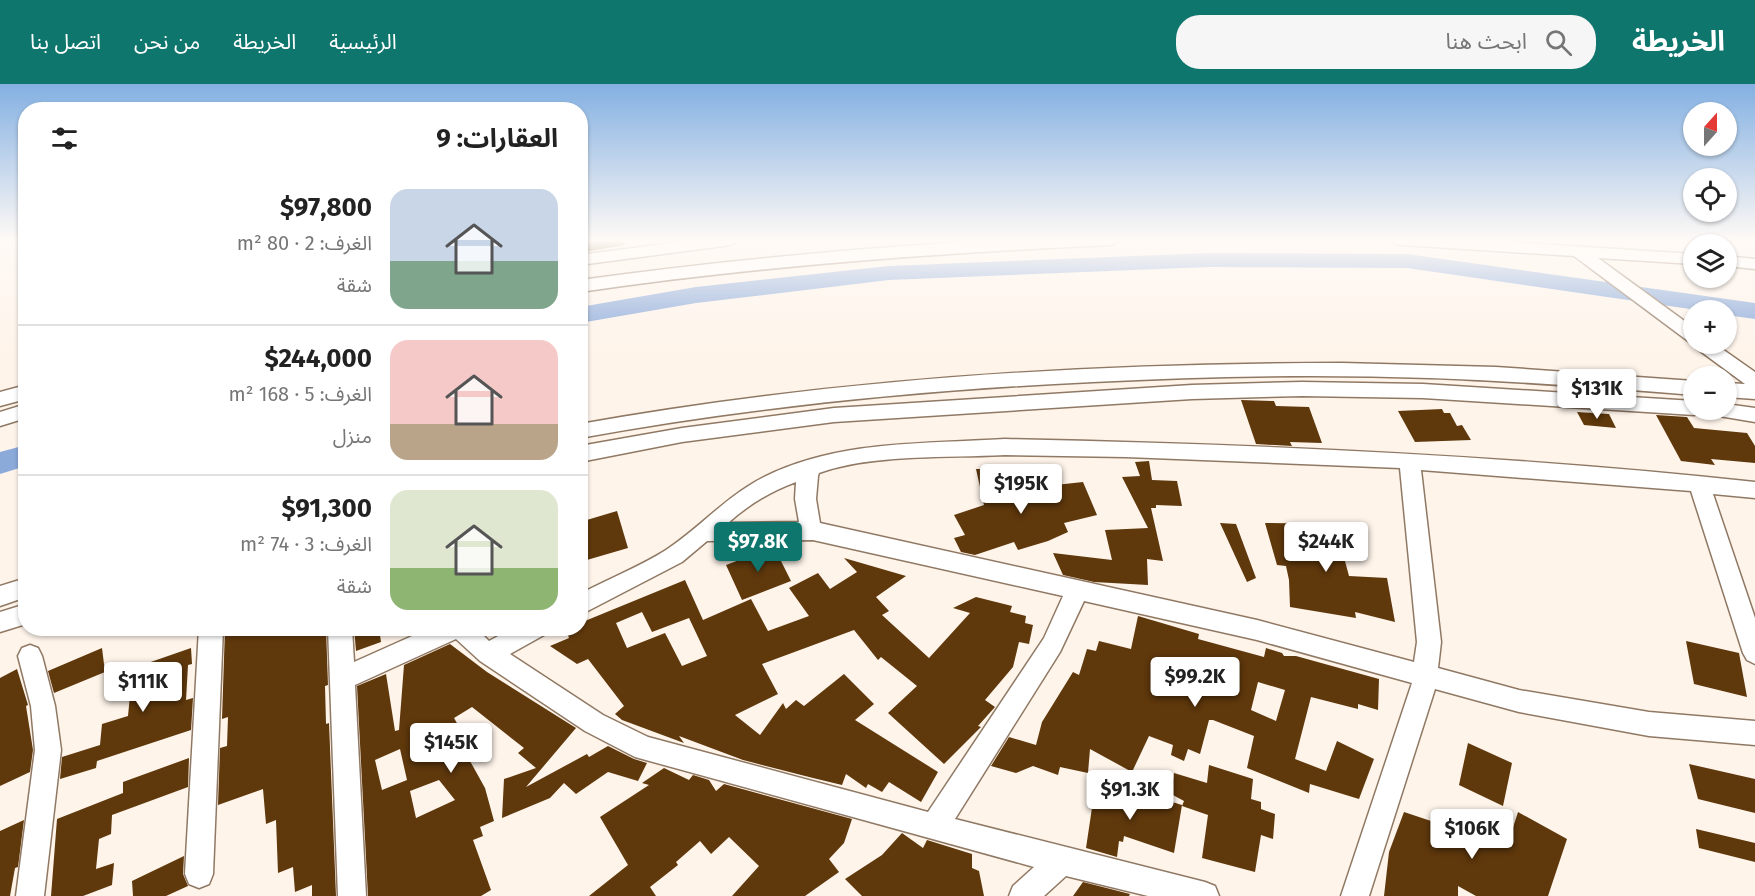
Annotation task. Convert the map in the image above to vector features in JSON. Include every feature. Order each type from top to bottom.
[{"type":"street","points":[[588,285],[637,278]]},
{"type":"street","points":[[1620,278],[1683,328]]},
{"type":"street","points":[[1625,278],[1683,317]]},
{"type":"street","points":[[1716,354],[1749,380]]},
{"type":"street","points":[[1727,354],[1749,380]]},
{"type":"street","points":[[588,416],[710,396],[852,379],[1191,358],[1294,356],[1422,359],[1683,376]]},
{"type":"street","points":[[588,429],[680,412],[809,395],[904,386],[1206,370],[1430,371],[1683,387]]},
{"type":"street","points":[[588,453],[682,435],[834,415],[1084,397],[1225,391],[1423,391],[1683,407]]},
{"type":"street","points":[[0,399],[18,394]]},
{"type":"street","points":[[1737,410],[1755,409]]},
{"type":"street","points":[[680,412],[682,435]]},
{"type":"street","points":[[1737,412],[1755,415]]},
{"type":"street","points":[[0,419],[18,413]]},
{"type":"street","points":[[0,429],[18,423]]},
{"type":"street","points":[[588,602],[674,556],[720,516],[754,492],[810,467],[872,454],[1005,447],[1096,448],[1410,461],[1699,483],[1755,490]]},
{"type":"street","points":[[1355,896],[1426,675],[1429,642],[1410,461]]},
{"type":"street","points":[[810,467],[804,491],[804,504],[813,531]]},
{"type":"street","points":[[1699,483],[1755,653]]},
{"type":"street","points":[[704,532],[813,531],[1257,630],[1520,701],[1571,712],[1649,724],[1755,733]]},
{"type":"street","points":[[0,583],[18,577]]},
{"type":"street","points":[[0,596],[18,590]]},
{"type":"street","points":[[934,827],[1052,645],[1067,617],[1076,591]]},
{"type":"street","points":[[1,622],[18,617]]},
{"type":"street","points":[[199,874],[211,636]]},
{"type":"street","points":[[341,636],[352,896]]},
{"type":"street","points":[[344,678],[440,636]]},
{"type":"street","points":[[467,636],[488,654],[594,723],[644,748],[934,827],[1201,896]]},
{"type":"street","points":[[488,654],[521,636]]},
{"type":"street","points":[[30,656],[43,706],[48,750],[30,896]]},
{"type":"street","points":[[1023,896],[1062,861]]},
{"type":"building","points":[[1241,400],[1274,401],[1276,406],[1309,407],[1322,443],[1290,442],[1292,446],[1256,444]]},
{"type":"building","points":[[1442,409],[1444,413],[1450,413],[1457,426],[1462,425],[1471,440],[1415,442],[1398,411]]},
{"type":"building","points":[[1577,412],[1609,414],[1616,428],[1584,425]]},
{"type":"building","points":[[1656,415],[1683,417],[1683,420],[1689,420],[1694,428],[1747,433],[1755,446],[1755,463],[1711,459],[1715,465],[1681,461]]},
{"type":"building","points":[[1149,461],[1152,480],[1177,481],[1182,506],[1156,505],[1156,508],[1151,508],[1163,561],[1147,559],[1148,585],[1094,582],[1063,575],[1053,553],[1112,560],[1105,530],[1148,528],[1122,477],[1140,476],[1135,462]]},
{"type":"building","points":[[976,469],[995,469],[1000,496],[1046,486],[1083,482],[1097,515],[1064,523],[1068,532],[1018,550],[1014,542],[975,555],[961,552],[954,538],[965,535],[954,515],[984,505]]},
{"type":"building","points":[[617,511],[628,548],[588,560],[588,520]]},
{"type":"building","points":[[1220,523],[1236,524],[1256,578],[1247,582]]},
{"type":"building","points":[[1265,523],[1335,524],[1349,576],[1387,578],[1395,622],[1355,612],[1356,618],[1290,607],[1286,566],[1277,565]]},
{"type":"building","points":[[774,547],[791,581],[742,600],[726,565]]},
{"type":"building","points":[[844,558],[906,576],[876,597],[889,611],[882,615],[929,658],[970,613],[953,608],[976,597],[1012,606],[1010,612],[1026,616],[1025,623],[1033,625],[1029,644],[1019,642],[1013,667],[985,700],[995,707],[978,726],[981,727],[944,764],[888,713],[917,686],[881,657],[878,660],[854,630],[762,664],[778,694],[735,715],[760,735],[783,703],[786,709],[796,700],[804,706],[844,674],[874,704],[855,720],[938,772],[921,802],[889,782],[882,792],[868,784],[866,788],[846,774],[842,785],[743,760],[679,736],[684,743],[622,720],[615,714],[624,706],[588,659],[577,664],[550,646],[569,638],[568,636],[588,636],[588,620],[685,580],[703,620],[751,599],[768,631],[809,616],[789,588],[818,573],[830,589],[857,572]],"holes":[[[642,612],[652,632],[689,618],[707,656],[682,666],[665,633],[627,648],[616,623]]]},
{"type":"building","points":[[1138,616],[1199,634],[1198,639],[1264,657],[1266,648],[1282,653],[1284,656],[1296,656],[1379,679],[1378,710],[1358,704],[1358,709],[1311,697],[1295,759],[1326,771],[1337,741],[1374,759],[1359,799],[1310,784],[1309,793],[1247,768],[1254,736],[1213,720],[1209,720],[1200,754],[1188,749],[1184,761],[1171,755],[1173,745],[1149,736],[1132,772],[1090,749],[1088,773],[1060,767],[1058,775],[1033,766],[1016,773],[991,766],[1009,737],[1036,745],[1042,722],[1073,672],[1079,675],[1087,649],[1096,651],[1099,641],[1131,649]],"holes":[[[1258,682],[1285,690],[1276,721],[1251,710]]]},
{"type":"building","points":[[225,636],[326,636],[328,685],[325,686],[326,724],[329,723],[336,896],[312,896],[312,885],[295,892],[293,867],[278,873],[276,820],[266,824],[263,789],[218,805],[220,748],[227,746],[228,717],[222,719]]},
{"type":"building","points":[[355,636],[380,636],[381,642],[356,651]]},
{"type":"building","points":[[1686,641],[1739,653],[1747,697],[1694,684]]},
{"type":"building","points":[[450,644],[487,672],[576,728],[526,787],[587,754],[589,757],[608,746],[647,763],[638,781],[608,772],[576,794],[564,783],[550,798],[502,818],[504,779],[536,768],[518,753],[524,748],[472,707],[454,718],[466,739],[460,743],[485,788],[494,821],[480,827],[483,836],[473,840],[491,890],[481,896],[368,896],[357,686],[386,674],[395,731],[399,730],[404,665]],"holes":[[[400,749],[407,780],[382,790],[375,760]],[[439,780],[455,800],[416,818],[410,791]]]},
{"type":"building","points":[[102,648],[105,672],[54,693],[48,671]]},
{"type":"building","points":[[191,648],[192,664],[188,665],[186,700],[193,698],[191,730],[97,761],[96,768],[60,779],[62,757],[100,745],[102,724],[128,716],[131,685],[122,688],[122,672]]},
{"type":"building","points":[[17,669],[28,705],[26,706],[33,750],[30,772],[0,786],[0,678]]},
{"type":"building","points":[[1468,743],[1512,763],[1503,806],[1459,785]]},
{"type":"building","points":[[189,758],[188,787],[112,815],[111,834],[99,839],[96,869],[114,863],[112,885],[83,896],[51,896],[57,819],[123,793],[123,782]]},
{"type":"building","points":[[1689,764],[1755,779],[1755,813],[1698,799]]},
{"type":"building","points":[[1209,765],[1253,779],[1251,799],[1261,802],[1261,809],[1275,814],[1273,839],[1261,835],[1255,872],[1202,858],[1208,815],[1182,806],[1184,801],[1171,794],[1174,773],[1207,783]]},
{"type":"building","points":[[664,768],[689,780],[693,775],[709,780],[716,791],[724,784],[852,819],[844,843],[829,859],[839,872],[805,896],[732,896],[759,866],[729,837],[711,854],[700,841],[676,862],[678,865],[650,887],[656,896],[589,896],[628,865],[600,817],[649,785],[642,783]]},
{"type":"building","points":[[1096,781],[1130,791],[1130,795],[1168,807],[1169,801],[1182,805],[1174,853],[1124,836],[1123,842],[1119,841],[1117,857],[1086,848]]},
{"type":"building","points":[[1404,812],[1455,829],[1458,818],[1504,843],[1507,836],[1510,837],[1518,812],[1567,839],[1548,896],[1476,896],[1458,886],[1458,896],[1384,896],[1389,852]]},
{"type":"building","points":[[24,820],[18,867],[15,868],[10,896],[0,896],[0,831]]},
{"type":"building","points":[[1696,829],[1755,843],[1755,862],[1699,848]]},
{"type":"building","points":[[902,833],[923,848],[927,840],[972,854],[972,868],[979,871],[984,896],[862,896],[845,879],[882,855]]},
{"type":"building","points":[[184,856],[183,874],[188,886],[166,896],[133,896],[132,881]]},
{"type":"building","points":[[1083,882],[1130,894],[1129,896],[1073,896]]},
{"type":"waterway","points":[[588,314],[696,295],[846,278]]},
{"type":"waterway","points":[[1525,278],[1755,311]]},
{"type":"waterway","points":[[0,463],[18,457]]}]
